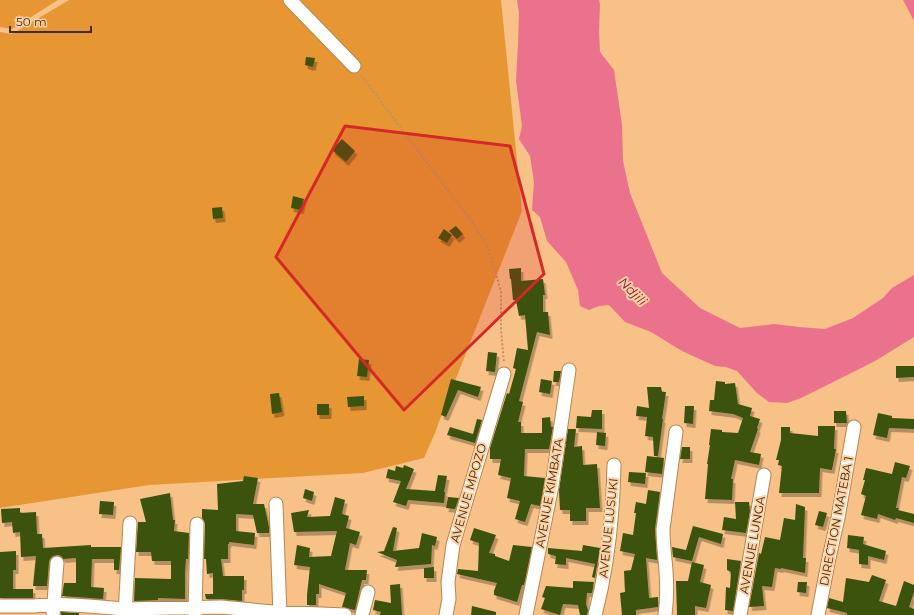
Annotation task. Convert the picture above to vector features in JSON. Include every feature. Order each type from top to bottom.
[{"type":"street","points":[[290,0],[354,66]]},
{"type":"street","name":"AVENUE KIMBATA","points":[[526,615],[552,486],[569,370]]},
{"type":"street","name":"AVENUE MPOZO","points":[[446,615],[449,599],[448,582],[453,545],[504,374]]},
{"type":"street","name":"DIRECTION MATEBA 1","points":[[818,615],[838,518],[854,427]]},
{"type":"street","points":[[665,615],[667,590],[663,530],[676,432]]},
{"type":"street","name":"AVENUE LUSUKI","points":[[596,615],[608,552],[614,483],[614,465]]},
{"type":"street","name":"AVENUE LUNGA","points":[[740,615],[764,475]]},
{"type":"street","points":[[276,504],[280,614]]},
{"type":"street","points":[[125,612],[130,524]]},
{"type":"street","points":[[195,611],[197,524]]},
{"type":"street","points":[[53,610],[56,563]]},
{"type":"street","points":[[362,615],[368,592]]},
{"type":"street","points":[[0,606],[34,606],[53,610],[88,606],[125,612],[195,611],[221,607],[280,614],[345,615]]},
{"type":"path","points":[[354,66],[471,220],[487,246],[496,270],[501,292],[501,329],[504,354],[504,374]]},
{"type":"highlighted area","points":[[345,126],[510,146],[544,274],[404,410],[276,257]]},
{"type":"shaded area","points":[[0,0],[58,0],[12,29],[0,27]]},
{"type":"shaded area","points":[[69,0],[501,0],[522,211],[424,458],[363,473],[149,485],[0,508],[0,32],[12,34]]},
{"type":"water","name":"Ndjili","points":[[517,0],[599,0],[600,52],[614,70],[622,125],[623,161],[630,193],[662,273],[700,308],[740,328],[774,324],[825,329],[853,318],[883,298],[892,288],[914,275],[914,337],[875,361],[801,398],[787,403],[769,402],[757,393],[737,371],[726,367],[715,366],[682,351],[651,332],[625,322],[609,305],[599,306],[589,310],[580,306],[578,290],[566,262],[547,241],[540,217],[532,210],[534,182],[530,156],[519,139],[522,126],[516,81],[519,13]]},
{"type":"water","points":[[903,0],[914,0],[914,21]]},
{"type":"building","points":[[306,57],[315,58],[313,67],[305,65]]},
{"type":"building","points":[[342,139],[355,151],[346,162],[332,150]]},
{"type":"building","points":[[293,196],[304,199],[301,210],[291,208]]},
{"type":"building","points":[[222,207],[223,218],[213,219],[212,208]]},
{"type":"building","points":[[456,226],[463,234],[457,239],[449,231]]},
{"type":"building","points":[[444,229],[452,235],[447,243],[438,238]]},
{"type":"building","points":[[521,268],[521,281],[543,279],[545,295],[543,295],[543,312],[548,312],[550,335],[537,332],[519,401],[523,402],[518,422],[521,422],[521,433],[542,433],[542,418],[550,417],[551,427],[553,427],[549,449],[525,449],[524,476],[545,478],[540,506],[531,504],[525,522],[515,519],[520,501],[507,498],[511,478],[498,475],[501,459],[490,459],[490,448],[516,369],[513,368],[517,348],[528,350],[525,315],[519,316],[516,300],[513,300],[509,269]]},
{"type":"building","points":[[488,352],[497,353],[495,372],[486,371]]},
{"type":"building","points":[[359,359],[369,360],[367,377],[357,376]]},
{"type":"building","points":[[896,366],[914,366],[914,377],[896,378]]},
{"type":"building","points":[[554,371],[561,371],[559,382],[553,382]]},
{"type":"building","points":[[451,379],[481,387],[478,397],[458,390],[446,417],[441,415]]},
{"type":"building","points":[[541,379],[552,381],[550,394],[539,392]]},
{"type":"building","points":[[716,381],[725,382],[725,384],[735,383],[738,404],[752,408],[750,416],[760,419],[750,452],[761,454],[759,465],[735,460],[731,479],[733,479],[732,500],[705,499],[711,429],[722,430],[722,432],[738,433],[743,418],[733,414],[709,411],[710,400],[714,400]]},
{"type":"building","points":[[647,387],[661,387],[662,392],[666,392],[658,456],[654,456],[653,437],[645,436],[647,417],[636,416],[637,406],[649,408]]},
{"type":"building","points":[[279,393],[282,412],[272,414],[270,394]]},
{"type":"building","points":[[364,396],[364,406],[348,407],[347,397]]},
{"type":"building","points":[[317,404],[329,404],[329,415],[317,415]]},
{"type":"building","points":[[685,406],[694,406],[693,424],[684,423]]},
{"type":"building","points":[[592,410],[602,410],[602,429],[576,428],[577,416],[591,417]]},
{"type":"building","points":[[834,411],[846,411],[847,423],[834,423]]},
{"type":"building","points":[[878,413],[892,416],[892,418],[914,419],[914,429],[889,428],[887,438],[873,435]]},
{"type":"building","points":[[477,419],[482,420],[475,443],[447,435],[450,427],[473,434]]},
{"type":"building","points":[[818,426],[835,426],[834,449],[836,449],[832,470],[820,468],[819,493],[779,493],[782,466],[778,465],[779,460],[776,460],[781,440],[781,427],[790,427],[790,433],[818,436]]},
{"type":"building","points":[[568,429],[576,429],[574,447],[582,446],[583,465],[597,464],[600,508],[586,508],[586,521],[570,521],[570,510],[560,510],[559,490]]},
{"type":"building","points":[[597,432],[606,433],[605,446],[596,445]]},
{"type":"building","points":[[682,447],[690,447],[690,459],[680,459]]},
{"type":"building","points":[[647,456],[664,458],[662,474],[645,472]]},
{"type":"building","points":[[895,462],[910,466],[906,478],[902,477],[896,508],[899,508],[898,510],[914,514],[914,523],[896,518],[895,520],[878,514],[877,519],[861,515],[866,496],[861,494],[865,480],[863,480],[866,468],[892,474]]},
{"type":"building","points":[[404,465],[414,469],[406,489],[435,491],[438,475],[447,476],[444,492],[444,503],[408,500],[406,506],[393,502],[401,481],[386,478],[388,469],[395,471],[396,466],[403,468]]},
{"type":"building","points":[[629,472],[646,473],[645,484],[628,482]]},
{"type":"building","points":[[244,476],[258,478],[253,504],[264,504],[269,533],[257,533],[253,515],[236,514],[236,531],[255,533],[254,545],[229,542],[228,559],[221,559],[223,576],[244,576],[242,601],[206,599],[205,594],[213,594],[213,573],[207,574],[206,559],[204,559],[205,524],[202,518],[202,509],[218,510],[217,484],[243,481]]},
{"type":"building","points":[[305,489],[314,492],[312,501],[303,498]]},
{"type":"building","points":[[648,490],[660,492],[655,529],[657,560],[646,558],[649,598],[658,597],[658,607],[636,610],[636,615],[622,615],[620,593],[625,592],[624,571],[631,570],[635,554],[620,551],[623,533],[633,535],[636,502],[646,504]]},
{"type":"building","points":[[170,493],[173,520],[175,520],[174,531],[189,533],[188,559],[186,559],[185,573],[185,599],[158,598],[158,600],[134,601],[135,578],[171,579],[171,561],[152,561],[151,552],[136,552],[138,522],[146,522],[140,499]]},
{"type":"building","points":[[335,497],[345,500],[342,514],[349,516],[346,528],[360,532],[356,545],[350,543],[345,570],[367,570],[366,580],[362,580],[355,610],[342,607],[346,593],[319,584],[319,594],[316,594],[316,605],[307,605],[310,567],[294,565],[297,545],[310,548],[309,557],[331,556],[337,531],[294,532],[291,513],[309,510],[307,517],[330,516]]},
{"type":"building","points":[[448,497],[459,498],[455,509],[446,508]]},
{"type":"building","points":[[100,501],[114,502],[113,515],[99,514]]},
{"type":"building","points":[[735,502],[749,502],[750,511],[746,533],[722,530],[724,517],[736,519]]},
{"type":"building","points":[[796,504],[805,507],[803,558],[806,558],[805,573],[775,568],[772,587],[762,586],[764,606],[749,607],[759,553],[761,554],[765,537],[780,540],[784,518],[795,520]]},
{"type":"building","points":[[20,508],[20,513],[36,512],[37,534],[42,534],[43,548],[91,545],[91,547],[121,547],[119,570],[114,570],[114,559],[92,559],[91,587],[104,588],[103,599],[62,596],[64,583],[76,583],[76,558],[63,559],[58,555],[53,556],[49,562],[47,586],[33,586],[36,556],[21,557],[20,532],[13,533],[12,522],[2,523],[1,509]]},
{"type":"building","points":[[819,511],[827,513],[823,527],[815,525]]},
{"type":"building","points":[[693,526],[723,534],[721,544],[699,537],[692,561],[673,557],[672,547],[686,550]]},
{"type":"building","points":[[393,527],[397,528],[393,551],[419,548],[422,533],[437,537],[435,546],[432,545],[431,564],[395,567],[397,560],[377,552],[384,551]]},
{"type":"building","points":[[474,528],[496,535],[489,553],[495,554],[495,556],[509,561],[513,545],[532,547],[524,585],[522,585],[517,602],[494,595],[497,583],[457,574],[458,569],[478,571],[479,543],[470,540]]},
{"type":"building","points":[[848,535],[864,537],[863,544],[886,551],[884,560],[868,556],[868,565],[859,564],[859,550],[847,548]]},
{"type":"building","points":[[583,545],[600,548],[595,578],[592,577],[595,564],[566,558],[566,565],[555,564],[556,556],[548,554],[548,548],[582,551]]},
{"type":"building","points":[[16,551],[16,570],[13,570],[13,589],[33,589],[33,598],[0,598],[0,552]]},
{"type":"building","points":[[727,559],[741,561],[733,611],[725,610],[726,587],[730,588],[731,572],[727,570]]},
{"type":"building","points":[[692,562],[704,565],[700,582],[711,585],[706,608],[695,606],[695,615],[677,615],[676,581],[688,581]]},
{"type":"building","points":[[434,567],[434,578],[424,578],[424,568]]},
{"type":"building","points":[[872,575],[886,580],[879,601],[896,606],[904,581],[914,585],[914,592],[909,607],[914,609],[914,615],[847,615],[847,613],[827,608],[829,598],[843,602],[846,578],[869,582]]},
{"type":"building","points":[[573,581],[594,582],[592,593],[587,593],[587,615],[580,615],[578,605],[563,604],[560,615],[541,609],[545,598],[542,597],[546,586],[573,588]]},
{"type":"building","points":[[798,582],[807,582],[806,593],[797,592]]},
{"type":"building","points":[[400,584],[402,615],[380,615],[381,612],[373,610],[375,600],[391,603],[390,585]]},
{"type":"building","points":[[472,606],[496,612],[496,615],[471,615]]},
{"type":"building","points":[[61,612],[79,613],[79,615],[61,615]]}]
